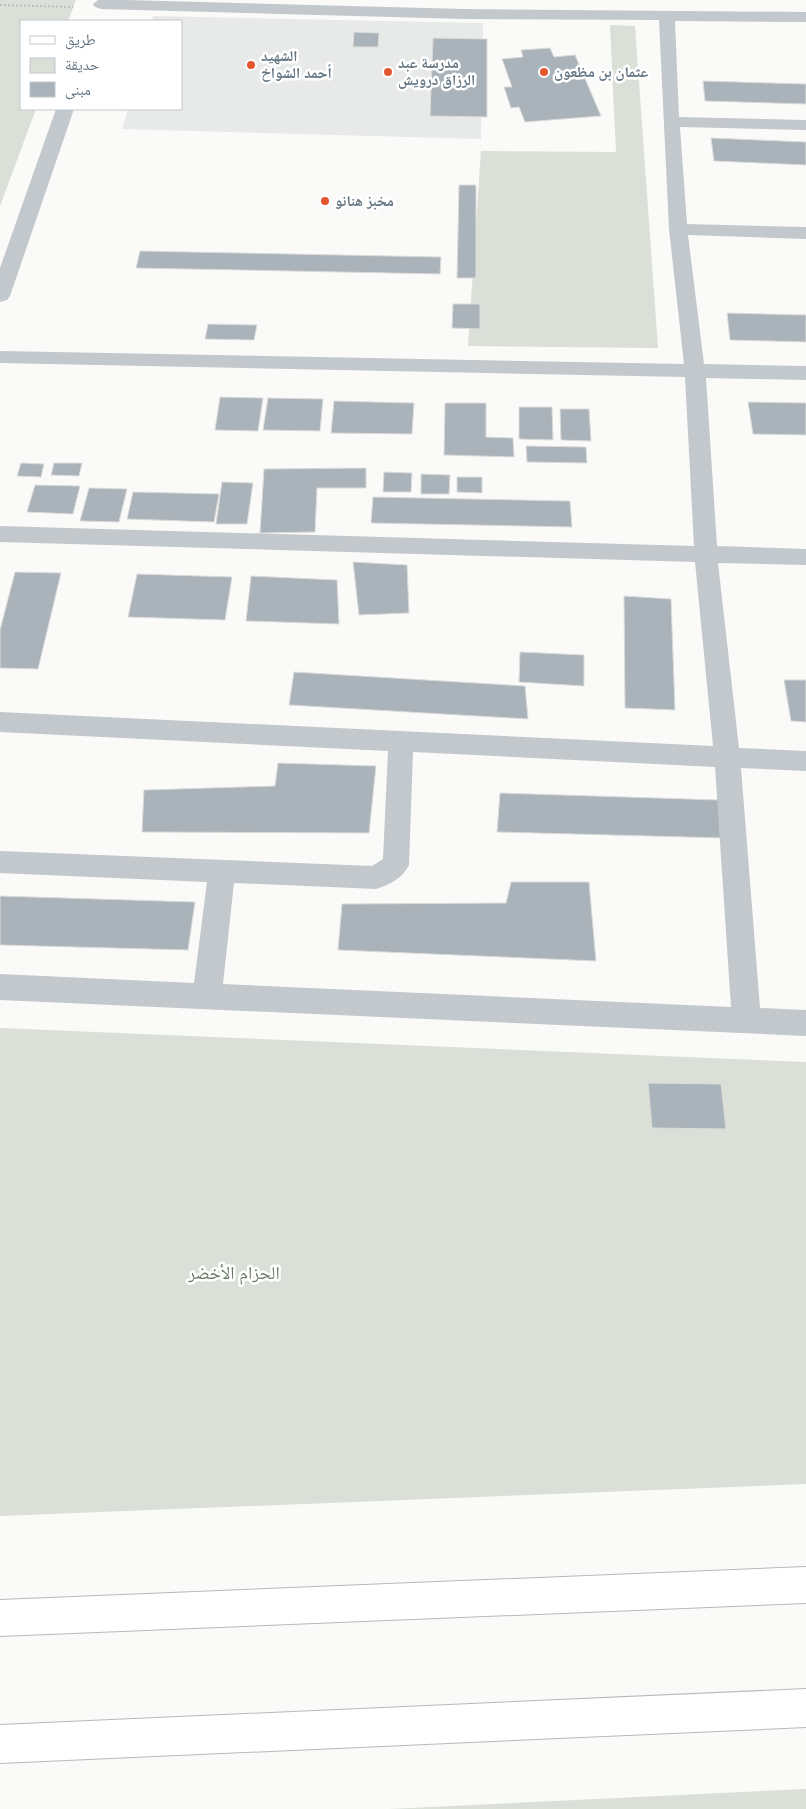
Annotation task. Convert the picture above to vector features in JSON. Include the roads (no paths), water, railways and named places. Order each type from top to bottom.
[{"type":"main road","points":[[0,1618],[806,1585]]},
{"type":"main road","points":[[0,1744],[806,1708]]},
{"type":"street","points":[[95,20],[101,2],[465,7],[667,15],[806,17]]},
{"type":"street","points":[[667,15],[678,229],[694,371],[706,554],[727,758],[746,1020]]},
{"type":"street","points":[[0,296],[64,110]]},
{"type":"street","points":[[671,122],[806,125]]},
{"type":"street","points":[[678,229],[806,233]]},
{"type":"street","points":[[0,357],[806,373]]},
{"type":"street","points":[[0,534],[806,557]]},
{"type":"street","points":[[0,722],[727,758],[806,760]]},
{"type":"street","points":[[0,862],[376,878],[396,865],[400,742]]},
{"type":"street","points":[[207,996],[222,871]]},
{"type":"street","points":[[0,986],[806,1023]]},
{"type":"place","name":"الشهيد أحمد الشواخ","points":[[251,65]]},
{"type":"place","name":"مدرسة عبد الرزاق درويش","points":[[388,72]]},
{"type":"place","name":"عثمان بن مظعون","points":[[544,72]]},
{"type":"place","name":"مخبز هنانو","points":[[325,201]]},
{"type":"park label","name":"الحزام الأخضر","points":[[234,1273]]}]
